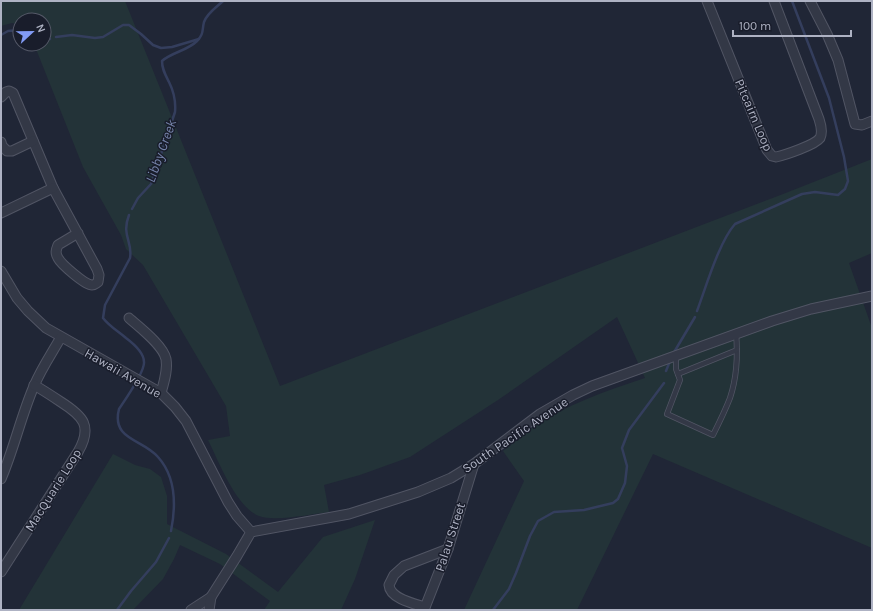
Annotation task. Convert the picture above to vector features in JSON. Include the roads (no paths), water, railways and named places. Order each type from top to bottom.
[{"type":"street","name":"Pitcairn Loop","points":[[707,1],[767,150],[772,156],[776,157],[816,142],[822,131],[819,119],[774,1]]},
{"type":"street","points":[[810,1],[827,34],[838,60],[855,124],[862,125],[872,121]]},
{"type":"street","points":[[1,97],[9,91],[14,93],[53,188],[78,233],[99,275],[99,279],[95,284],[87,284],[83,282],[61,261],[56,254],[56,249],[58,246],[78,233]]},
{"type":"street","points":[[1,142],[7,151],[12,151],[33,141]]},
{"type":"street","points":[[1,213],[53,188]]},
{"type":"street","name":"Hawaii Avenue","points":[[1,271],[17,298],[46,328],[161,393],[175,407],[186,421],[228,502],[237,516],[251,532]]},
{"type":"street","name":"South Pacific Avenue","points":[[251,532],[348,514],[418,492],[451,478],[474,464],[540,414],[592,386],[736,333],[811,309],[872,296]]},
{"type":"street","points":[[128,318],[157,344],[164,354],[166,367],[161,393]]},
{"type":"street","points":[[1,479],[34,385],[61,337]]},
{"type":"street","name":"MacQuarie Loop","points":[[2,569],[78,452],[85,436],[84,424],[77,413],[34,385]]},
{"type":"street","name":"Palau Street","points":[[425,609],[448,549],[474,464]]},
{"type":"street","points":[[209,610],[211,597],[251,532]]},
{"type":"street","points":[[425,609],[394,595],[390,591],[389,585],[394,575],[404,566],[448,549]]},
{"type":"street","points":[[191,610],[211,597]]},
{"type":"lane","points":[[673,357],[679,383],[667,414],[713,435],[733,387],[737,350],[736,333]]},
{"type":"lane","points":[[678,374],[737,350]]},
{"type":"waterway","name":"Libby Creek","points":[[132,209],[138,198],[151,184],[175,112],[173,93],[164,72],[162,61],[170,55],[189,47],[197,41],[202,34],[205,19],[223,1]]},
{"type":"waterway","points":[[697,311],[718,253],[735,224],[802,194],[815,192],[838,195],[845,189],[848,181],[844,157],[829,98],[792,1]]},
{"type":"waterway","points":[[56,37],[72,35],[95,38],[103,37],[123,25],[129,25],[153,45],[161,48],[172,47],[199,39]]},
{"type":"waterway","points":[[1,35],[12,31]]},
{"type":"waterway","name":"Libby Creek","points":[[129,215],[126,228],[130,247],[130,258],[105,305],[103,318],[129,340],[144,359],[141,372],[119,409],[118,419],[120,427],[124,433],[152,451],[164,465],[168,473],[174,502],[171,531]]},
{"type":"waterway","points":[[673,354],[695,317]]},
{"type":"waterway","points":[[666,371],[670,361]]},
{"type":"waterway","points":[[493,610],[509,589],[530,536],[538,521],[554,512],[584,510],[613,503],[618,499],[625,483],[627,466],[622,448],[629,430],[664,383]]},
{"type":"waterway","name":"Libby Creek","points":[[117,610],[156,562],[169,538]]}]
